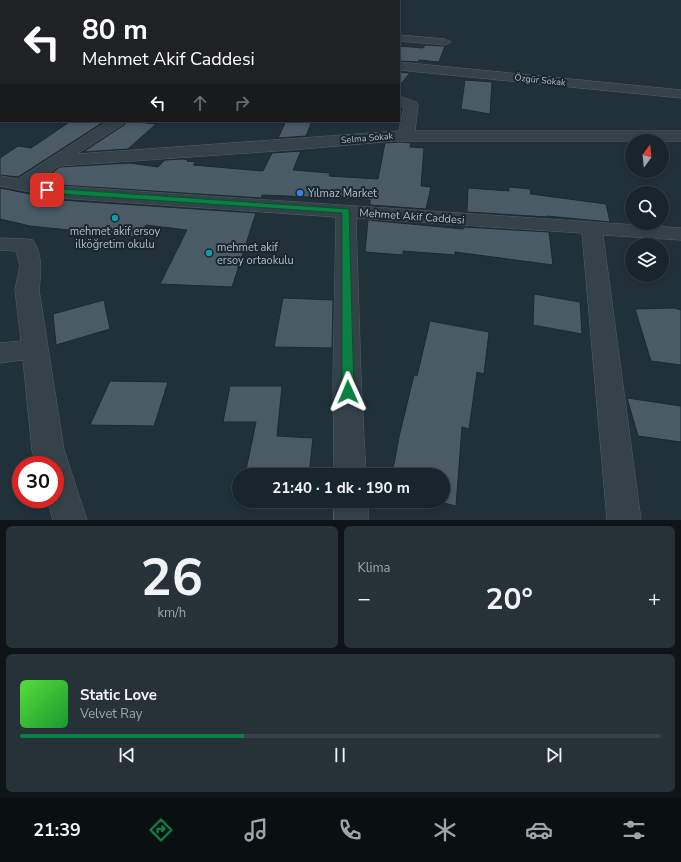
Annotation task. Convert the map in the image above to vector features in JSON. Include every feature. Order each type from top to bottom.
[{"type":"street","points":[[400,38],[445,42]]},
{"type":"street","name":"Özgür Sokak","points":[[400,66],[681,94]]},
{"type":"street","points":[[400,100],[411,105],[406,136]]},
{"type":"street","points":[[21,185],[54,161],[116,122]]},
{"type":"street","name":"Selma Sokak","points":[[54,161],[406,136],[625,138]]},
{"type":"street","name":"Selma Sokak","points":[[669,137],[681,136]]},
{"type":"street","name":"Mehmet Akif Caddesi","points":[[0,181],[60,192],[681,234]]},
{"type":"street","points":[[346,211],[347,378],[350,468]]},
{"type":"street","points":[[592,228],[624,520]]},
{"type":"street","points":[[0,244],[25,245],[31,266],[27,290],[50,456]]},
{"type":"street","points":[[0,353],[35,349]]},
{"type":"street","points":[[64,500],[70,520]]},
{"type":"street","points":[[351,508],[351,520]]},
{"type":"building","points":[[425,45],[445,46],[439,62],[419,60],[418,62],[400,61],[400,46],[423,48]]},
{"type":"building","points":[[400,72],[410,73],[400,85]]},
{"type":"building","points":[[465,80],[492,82],[490,114],[461,109]]},
{"type":"building","points":[[70,122],[103,122],[18,177],[0,175],[0,158],[18,146],[31,148]]},
{"type":"building","points":[[126,122],[156,124],[128,149],[83,152]]},
{"type":"building","points":[[286,122],[312,122],[306,136],[278,138]]},
{"type":"building","points":[[385,143],[411,143],[410,147],[424,148],[421,186],[431,187],[426,209],[370,205],[370,200],[262,195],[261,198],[60,185],[41,181],[60,167],[129,163],[158,167],[165,160],[183,159],[196,162],[193,165],[263,171],[272,153],[301,151],[293,170],[330,173],[329,176],[378,179]]},
{"type":"building","points":[[509,187],[530,189],[531,194],[606,204],[610,222],[547,216],[467,212],[468,188],[509,191]]},
{"type":"building","points":[[0,188],[60,200],[256,213],[232,287],[160,284],[187,230],[146,225],[137,237],[30,226],[0,219]]},
{"type":"building","points":[[368,220],[463,229],[464,227],[549,232],[553,265],[455,252],[455,255],[403,251],[403,255],[365,252]]},
{"type":"building","points":[[534,294],[580,302],[582,334],[533,325]]},
{"type":"building","points":[[283,298],[333,300],[332,348],[274,347]]},
{"type":"building","points":[[104,300],[110,329],[56,345],[53,314]]},
{"type":"building","points":[[674,308],[681,310],[681,365],[651,361],[635,309]]},
{"type":"building","points":[[430,321],[489,332],[484,374],[477,372],[469,429],[462,427],[456,506],[450,504],[450,468],[393,468],[414,375],[417,376]]},
{"type":"building","points":[[110,381],[168,382],[154,426],[90,425]]},
{"type":"building","points":[[230,386],[282,386],[277,436],[313,438],[310,468],[246,468],[256,422],[223,422]]},
{"type":"building","points":[[627,398],[681,406],[681,442],[638,436]]},
{"type":"place","name":"Yılmaz Market","points":[[300,193]]},
{"type":"place","name":"mehmet akif ersoy ilköğretim okulu","points":[[115,218]]},
{"type":"place","name":"mehmet akif ersoy ortaokulu","points":[[209,253]]},
{"type":"route","points":[[47,190],[346,211],[348,392]]}]
